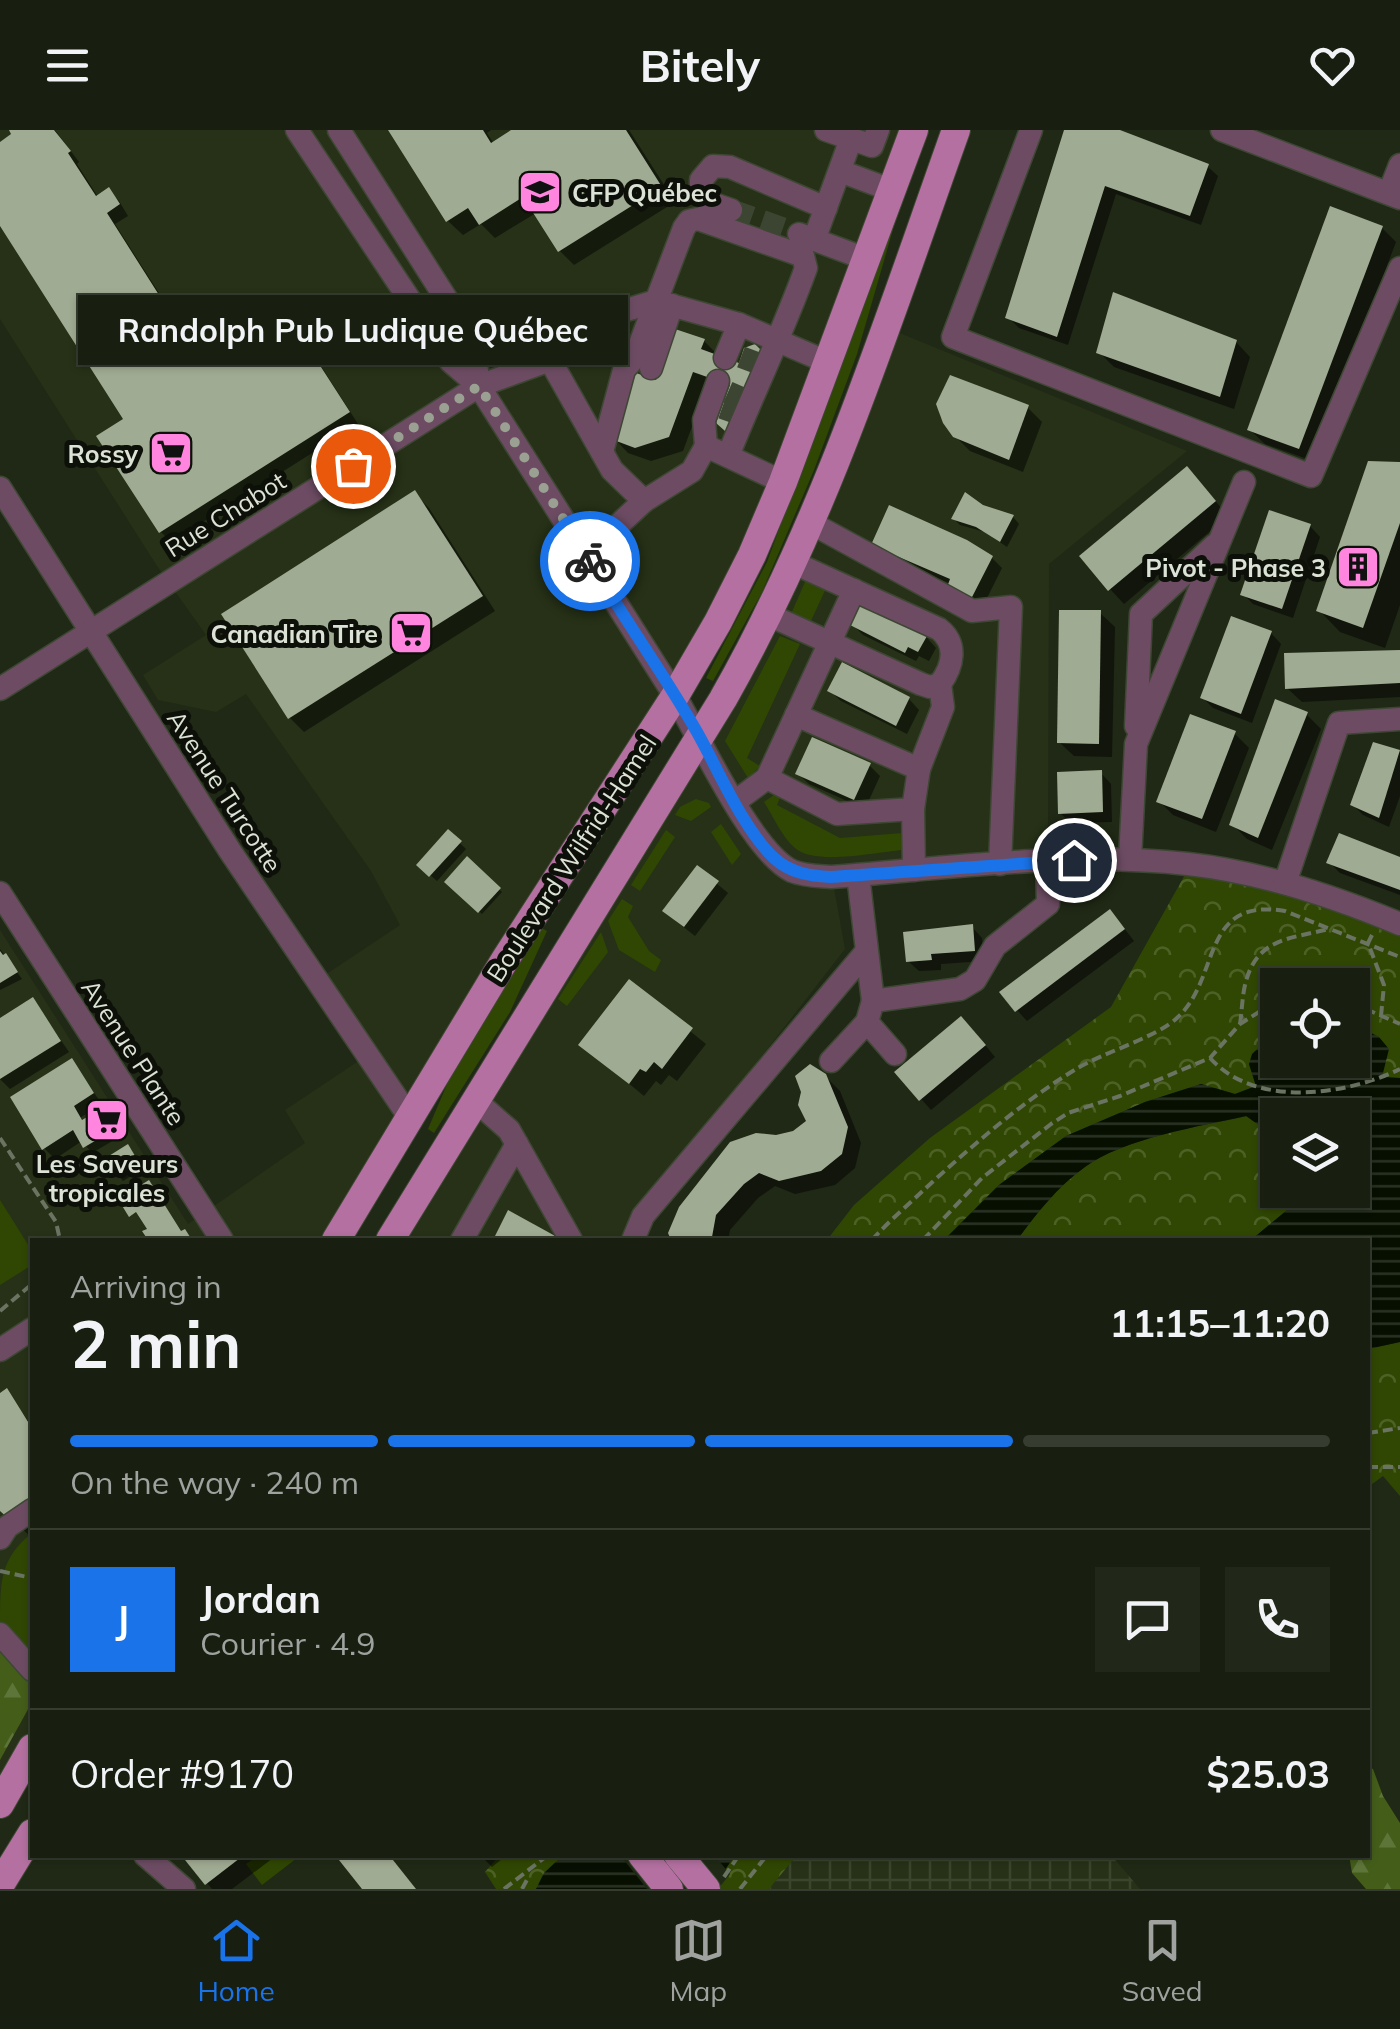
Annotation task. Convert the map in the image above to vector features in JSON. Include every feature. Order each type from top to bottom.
[{"type":"main road","name":"Boulevard Wilfrid-Hamel","points":[[337,1238],[506,958],[675,696],[752,555],[914,130]]},
{"type":"main road","name":"Boulevard Wilfrid-Hamel","points":[[391,1238],[724,699],[769,615],[811,523],[956,130]]},
{"type":"main road","points":[[0,1804],[30,1752]]},
{"type":"main road","points":[[0,1885],[30,1836]]},
{"type":"main road","points":[[644,1858],[668,1889]]},
{"type":"main road","points":[[680,1858],[706,1889]]},
{"type":"street","points":[[297,130],[451,362],[479,386],[675,696],[713,768],[774,859],[794,871],[831,877],[1047,861],[1130,859],[1191,864],[1285,882],[1400,924]]},
{"type":"street","points":[[339,130],[473,341],[479,386]]},
{"type":"street","points":[[1031,130],[954,338],[1310,476],[1400,268]]},
{"type":"street","points":[[1222,130],[1395,195],[1400,165]]},
{"type":"street","points":[[850,134],[826,208],[806,238],[866,259]]},
{"type":"street","points":[[725,208],[708,202],[701,193],[701,180],[713,166],[730,167],[826,208]]},
{"type":"street","points":[[840,171],[891,190]]},
{"type":"street","points":[[586,555],[644,501],[692,471],[706,446],[704,420],[780,340],[806,268],[803,256],[698,219],[689,221],[635,357],[624,370],[602,452]]},
{"type":"street","points":[[655,304],[738,324],[827,362]]},
{"type":"street","points":[[652,368],[655,304]]},
{"type":"street","name":"Rue Chabot","points":[[0,690],[479,386],[550,360],[623,310],[655,304]]},
{"type":"street","points":[[728,456],[738,324]]},
{"type":"street","points":[[550,360],[612,470],[644,501]]},
{"type":"street","points":[[706,446],[782,482]]},
{"type":"street","points":[[1136,744],[1244,482]]},
{"type":"street","name":"Avenue Turcotte","points":[[0,488],[230,851],[410,1118]]},
{"type":"street","points":[[811,523],[972,611],[1010,607],[1000,864]]},
{"type":"street","points":[[1130,859],[1141,614],[1221,539]]},
{"type":"street","points":[[769,615],[930,687],[940,684],[950,670],[948,636],[794,563]]},
{"type":"street","points":[[736,801],[766,778],[854,590]]},
{"type":"street","points":[[914,870],[913,810],[919,768],[944,707],[940,684]]},
{"type":"street","points":[[796,716],[919,768]]},
{"type":"street","points":[[1285,882],[1339,723],[1400,719]]},
{"type":"street","points":[[766,778],[838,814],[913,810]]},
{"type":"street","points":[[831,1061],[870,1012],[960,989],[975,980],[995,946],[1048,904],[1047,861]]},
{"type":"street","points":[[858,875],[870,1012],[895,1054]]},
{"type":"street","name":"Avenue Plante","points":[[0,893],[221,1238]]},
{"type":"street","points":[[635,1238],[643,1216],[866,952]]},
{"type":"street","points":[[476,1101],[509,1130],[570,1238]]},
{"type":"street","points":[[463,1238],[517,1144]]},
{"type":"street","points":[[0,1350],[30,1330]]},
{"type":"street","points":[[0,1538],[6,1527],[30,1511]]},
{"type":"street","points":[[0,1634],[30,1668]]},
{"type":"street","points":[[148,1858],[184,1889]]},
{"type":"path","points":[[874,1238],[990,1130],[1027,1102],[1076,1069],[1179,1017],[1198,987],[1214,944],[1231,920],[1266,908],[1285,911],[1400,957]]},
{"type":"path","points":[[1240,1024],[1243,990],[1255,956],[1284,938],[1332,929]]},
{"type":"path","points":[[1368,943],[1384,985],[1380,1016]]},
{"type":"path","points":[[925,1238],[982,1178],[1059,1118],[1210,1058],[1240,1024],[1260,1011]]},
{"type":"path","points":[[1370,1012],[1400,1024]]},
{"type":"path","points":[[1210,1058],[1236,1081],[1285,1091],[1307,1092],[1372,1080],[1400,1069]]},
{"type":"path","points":[[0,1138],[56,1222],[60,1238]]},
{"type":"path","points":[[0,1312],[30,1286]]},
{"type":"path","points":[[1370,1433],[1400,1428]]},
{"type":"path","points":[[1370,1467],[1400,1468]]},
{"type":"path","points":[[0,1571],[30,1578]]},
{"type":"path","points":[[504,1889],[545,1858]]},
{"type":"path","points":[[715,1889],[737,1858]]},
{"type":"path","points":[[740,1889],[765,1858]]},
{"type":"path","points":[[522,1889],[531,1872]]},
{"type":"shaded area","points":[[0,130],[914,130],[752,555],[337,1238],[30,1238],[30,1752],[0,1804],[0,930],[188,1224],[305,1143],[285,1110],[366,1056],[316,981],[400,925],[371,871],[246,694],[216,712],[158,700],[143,675],[206,635],[157,566],[0,319]]},
{"type":"shaded area","points":[[885,327],[1187,451],[1049,564],[1048,825],[1036,862],[832,877],[845,949],[621,1238],[391,1238],[699,736]]},
{"type":"shaded area","points":[[1370,1032],[1389,1049],[1382,1077],[1400,1078],[1400,1342],[1370,1349],[1370,1238],[1253,1238],[1289,1208],[1370,1208],[1370,1098],[1260,1098],[1260,1126],[1246,1116],[1140,1141],[1101,1157],[1048,1201],[1019,1238],[946,1238],[999,1185],[1066,1136],[1145,1102],[1201,1084],[1235,1094],[1256,1086],[1249,1064],[1260,1046],[1260,1078],[1370,1078]]},
{"type":"shaded area","points":[[560,1858],[733,1858],[712,1889],[536,1889],[544,1873]]},
{"type":"shaded area","points":[[795,1858],[1114,1858],[1140,1889],[769,1889]]},
{"type":"green space","points":[[926,130],[857,354],[814,470],[762,592],[713,681],[706,678],[767,562]]},
{"type":"green space","points":[[808,575],[828,584],[810,623],[791,614]]},
{"type":"green space","points":[[780,636],[800,644],[747,758],[760,766],[748,778],[725,741]]},
{"type":"green space","points":[[778,792],[781,795],[777,805],[840,838],[902,833],[903,850],[831,857],[804,853],[786,838],[764,802]]},
{"type":"green space","points":[[696,799],[711,807],[691,821],[675,815],[680,807]]},
{"type":"green space","points":[[721,824],[741,854],[732,865],[711,832]]},
{"type":"green space","points":[[666,830],[675,837],[640,891],[631,885]]},
{"type":"green space","points":[[1191,864],[1400,924],[1400,1078],[1382,1077],[1379,1037],[1370,1032],[1370,968],[1260,968],[1260,1048],[1249,1064],[1256,1086],[1235,1094],[1201,1084],[1145,1102],[1066,1136],[999,1185],[946,1238],[829,1238],[854,1205],[930,1138],[1111,1007]]},
{"type":"green space","points":[[622,899],[633,906],[628,917],[649,951],[661,960],[655,972],[619,950],[608,921]]},
{"type":"green space","points":[[540,927],[547,931],[510,1012],[434,1133],[428,1129],[457,1061]]},
{"type":"green space","points":[[601,932],[608,952],[567,1006],[558,999]]},
{"type":"green space","points":[[1247,1116],[1260,1126],[1260,1208],[1289,1208],[1253,1238],[1019,1238],[1075,1175],[1119,1149]]},
{"type":"green space","points":[[0,1200],[30,1248],[30,1266],[0,1285]]},
{"type":"green space","points":[[1400,1342],[1400,1496],[1383,1476],[1370,1486],[1370,1349]]},
{"type":"green space","points":[[30,1535],[30,1658],[0,1622],[4,1572]]},
{"type":"green space","points":[[0,1644],[30,1680],[30,1706],[0,1760]]},
{"type":"green space","points":[[1370,1768],[1400,1823],[1400,1889],[1366,1889],[1352,1873],[1350,1858],[1370,1858]]},
{"type":"green space","points":[[255,1858],[297,1858],[262,1885],[246,1864]]},
{"type":"green space","points":[[497,1858],[561,1858],[536,1889],[496,1889],[485,1872]]},
{"type":"green space","points":[[733,1858],[795,1858],[769,1889],[712,1889]]},
{"type":"pier","points":[[622,1858],[717,1858],[730,1874],[718,1889],[647,1889]]},
{"type":"building","points":[[9,130],[54,130],[71,151],[68,153],[96,196],[109,187],[120,204],[107,213],[192,347],[274,294],[350,412],[159,533],[96,436],[123,419],[0,226],[0,142],[11,134]]},
{"type":"building","name":"CFP Québec","points":[[388,130],[483,130],[491,143],[511,130],[626,130],[662,187],[558,252],[523,197],[479,225],[468,208],[446,222]]},
{"type":"building","points":[[1064,130],[1120,130],[1209,164],[1190,216],[1105,186],[1057,337],[1005,318]]},
{"type":"building","points":[[1330,206],[1383,226],[1299,449],[1247,430]]},
{"type":"building","points":[[1113,292],[1237,340],[1220,397],[1096,353]]},
{"type":"building","points":[[675,329],[705,339],[701,349],[739,363],[744,348],[755,344],[761,350],[735,425],[725,431],[716,423],[730,385],[693,372],[669,437],[635,448],[611,439],[636,373],[656,380]]},
{"type":"building","points":[[950,375],[1029,405],[1009,460],[953,437],[943,423],[936,404]]},
{"type":"building","name":"Pivot - Phase 3","points":[[1368,461],[1400,462],[1400,523],[1363,628],[1316,611]]},
{"type":"building","points":[[1187,466],[1216,501],[1108,591],[1079,556]]},
{"type":"building","points":[[415,490],[483,596],[288,719],[221,614]]},
{"type":"building","points":[[965,492],[983,505],[1014,515],[1000,542],[976,527],[951,519]]},
{"type":"building","points":[[889,505],[993,556],[970,601],[946,590],[950,579],[871,545]]},
{"type":"building","points":[[1269,510],[1311,524],[1282,609],[1240,595]]},
{"type":"building","points":[[864,597],[927,636],[918,652],[908,647],[905,653],[850,625]]},
{"type":"building","points":[[1059,610],[1101,610],[1099,744],[1057,743]]},
{"type":"building","points":[[1231,616],[1272,631],[1241,714],[1200,698]]},
{"type":"building","points":[[1400,650],[1400,683],[1285,689],[1284,653]]},
{"type":"building","points":[[842,662],[910,697],[896,726],[827,691]]},
{"type":"building","points":[[1275,699],[1308,712],[1258,838],[1229,825]]},
{"type":"building","points":[[1190,714],[1236,731],[1202,819],[1156,802]]},
{"type":"building","points":[[812,737],[871,763],[854,800],[795,774]]},
{"type":"building","points":[[1373,742],[1400,750],[1379,818],[1350,805]]},
{"type":"building","points":[[1102,770],[1103,812],[1058,814],[1057,772]]},
{"type":"building","points":[[448,829],[462,841],[429,877],[416,865]]},
{"type":"building","points":[[1339,833],[1400,857],[1400,890],[1326,863]]},
{"type":"building","points":[[467,856],[501,888],[478,913],[444,882]]},
{"type":"building","points":[[697,865],[719,881],[684,927],[662,911]]},
{"type":"building","points":[[1110,909],[1125,929],[1015,1012],[999,992]]},
{"type":"building","points":[[973,924],[975,951],[931,954],[932,960],[906,962],[903,932]]},
{"type":"building","points":[[0,951],[6,953],[18,972],[0,983]]},
{"type":"building","points":[[629,979],[693,1028],[662,1069],[654,1062],[646,1072],[640,1069],[629,1084],[578,1045]]},
{"type":"building","points":[[33,997],[61,1041],[0,1079],[0,1018]]},
{"type":"building","points":[[961,1016],[986,1045],[919,1101],[894,1072]]},
{"type":"building","points":[[72,1058],[94,1093],[74,1106],[82,1120],[104,1107],[117,1128],[83,1148],[73,1130],[42,1150],[10,1097]]},
{"type":"building","points":[[810,1064],[826,1074],[848,1127],[842,1154],[821,1171],[779,1181],[759,1173],[716,1215],[713,1238],[670,1238],[668,1233],[679,1207],[730,1142],[756,1133],[776,1135],[793,1131],[806,1121],[798,1105],[801,1092],[795,1076]]},
{"type":"building","points":[[128,1144],[138,1161],[115,1176],[104,1159]]},
{"type":"building","points":[[149,1180],[181,1231],[185,1229],[191,1238],[147,1238],[142,1231],[147,1229],[136,1212],[129,1217],[118,1199]]},
{"type":"building","points":[[508,1210],[557,1237],[556,1238],[494,1238]]},
{"type":"building","points":[[7,1388],[30,1425],[30,1517],[18,1527],[0,1511],[0,1393]]},
{"type":"building","points":[[183,1858],[240,1858],[205,1885]]},
{"type":"building","points":[[337,1858],[391,1858],[416,1889],[362,1889]]},
{"type":"tunnel","points":[[731,210],[799,234]]},
{"type":"tunnel","points":[[741,357],[757,363]]},
{"type":"tunnel","points":[[728,392],[744,399]]},
{"type":"tunnel","points":[[722,408],[739,414]]},
{"type":"way so far","points":[[353,466],[479,386],[590,561]]},
{"type":"place","name":"CFP Québec","points":[[540,192]]},
{"type":"place","name":"Rossy","points":[[171,453]]},
{"type":"place","name":"Randolph Pub Ludique Québec","points":[[353,466]]},
{"type":"place","name":"Pivot - Phase 3","points":[[1358,567]]},
{"type":"place","name":"Canadian Tire","points":[[411,633]]},
{"type":"place","name":"Les Saveurs tropicales","points":[[107,1120]]},
{"type":"route","points":[[590,561],[699,736],[713,768],[774,859],[794,871],[831,877],[1074,860]]}]
